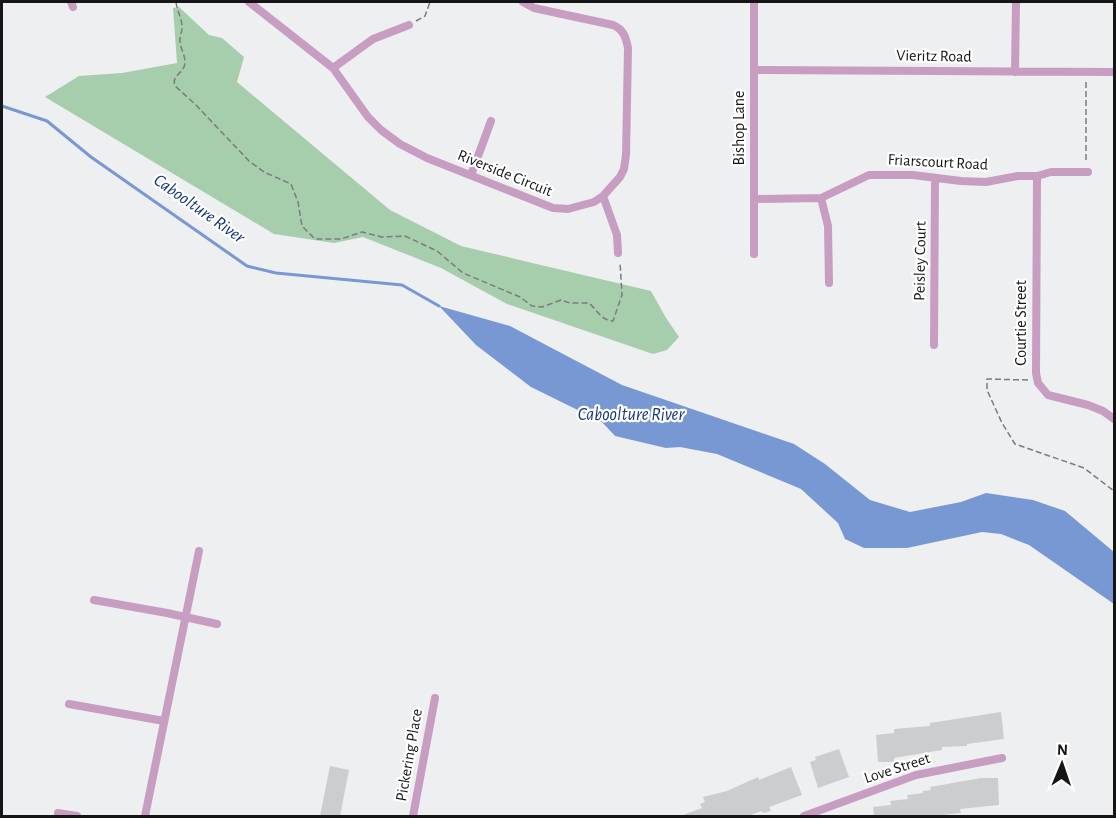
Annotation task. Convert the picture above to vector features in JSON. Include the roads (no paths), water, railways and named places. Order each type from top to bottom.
[{"type":"street","name":"Riverside Circuit","points":[[249,2],[333,68],[368,117],[400,144],[427,158],[552,208],[581,207],[603,196],[620,177],[625,162],[628,48],[626,39],[613,25],[534,8],[523,2]]},
{"type":"street","name":"Bishop Lane","points":[[753,254],[754,2]]},
{"type":"street","points":[[1015,72],[1016,2]]},
{"type":"street","points":[[333,68],[372,39],[409,26]]},
{"type":"street","name":"Vieritz Road","points":[[754,70],[1114,72]]},
{"type":"street","points":[[471,175],[491,121]]},
{"type":"street","name":"Friarscourt Road","points":[[754,199],[821,198],[869,175],[913,175],[986,182],[1018,176],[1037,176],[1051,172],[1087,172]]},
{"type":"street","name":"Courtie Street","points":[[1037,176],[1036,373],[1038,383],[1048,395],[1088,405],[1103,411],[1114,419]]},
{"type":"street","name":"Peisley Court","points":[[934,345],[936,178]]},
{"type":"street","points":[[603,196],[617,235],[618,253]]},
{"type":"street","points":[[821,198],[828,226],[829,283]]},
{"type":"street","points":[[145,816],[199,551]]},
{"type":"street","points":[[94,600],[217,624]]},
{"type":"street","name":"Pickering Place","points":[[413,816],[435,698]]},
{"type":"street","points":[[69,704],[164,721]]},
{"type":"street","name":"Love Street","points":[[804,816],[916,775],[1002,758]]},
{"type":"street","points":[[58,813],[77,816]]},
{"type":"water","name":"Caboolture River","points":[[439,306],[510,326],[622,385],[794,444],[825,464],[870,500],[910,512],[961,502],[986,493],[1033,500],[1065,511],[1114,552],[1114,604],[1029,545],[1001,534],[982,532],[907,548],[864,548],[845,539],[838,523],[801,489],[717,454],[680,447],[666,448],[615,436],[602,422],[531,387],[476,345]]},
{"type":"waterway","name":"Caboolture River","points":[[2,106],[47,121],[91,157],[247,266],[276,273],[402,285],[439,306]]}]
